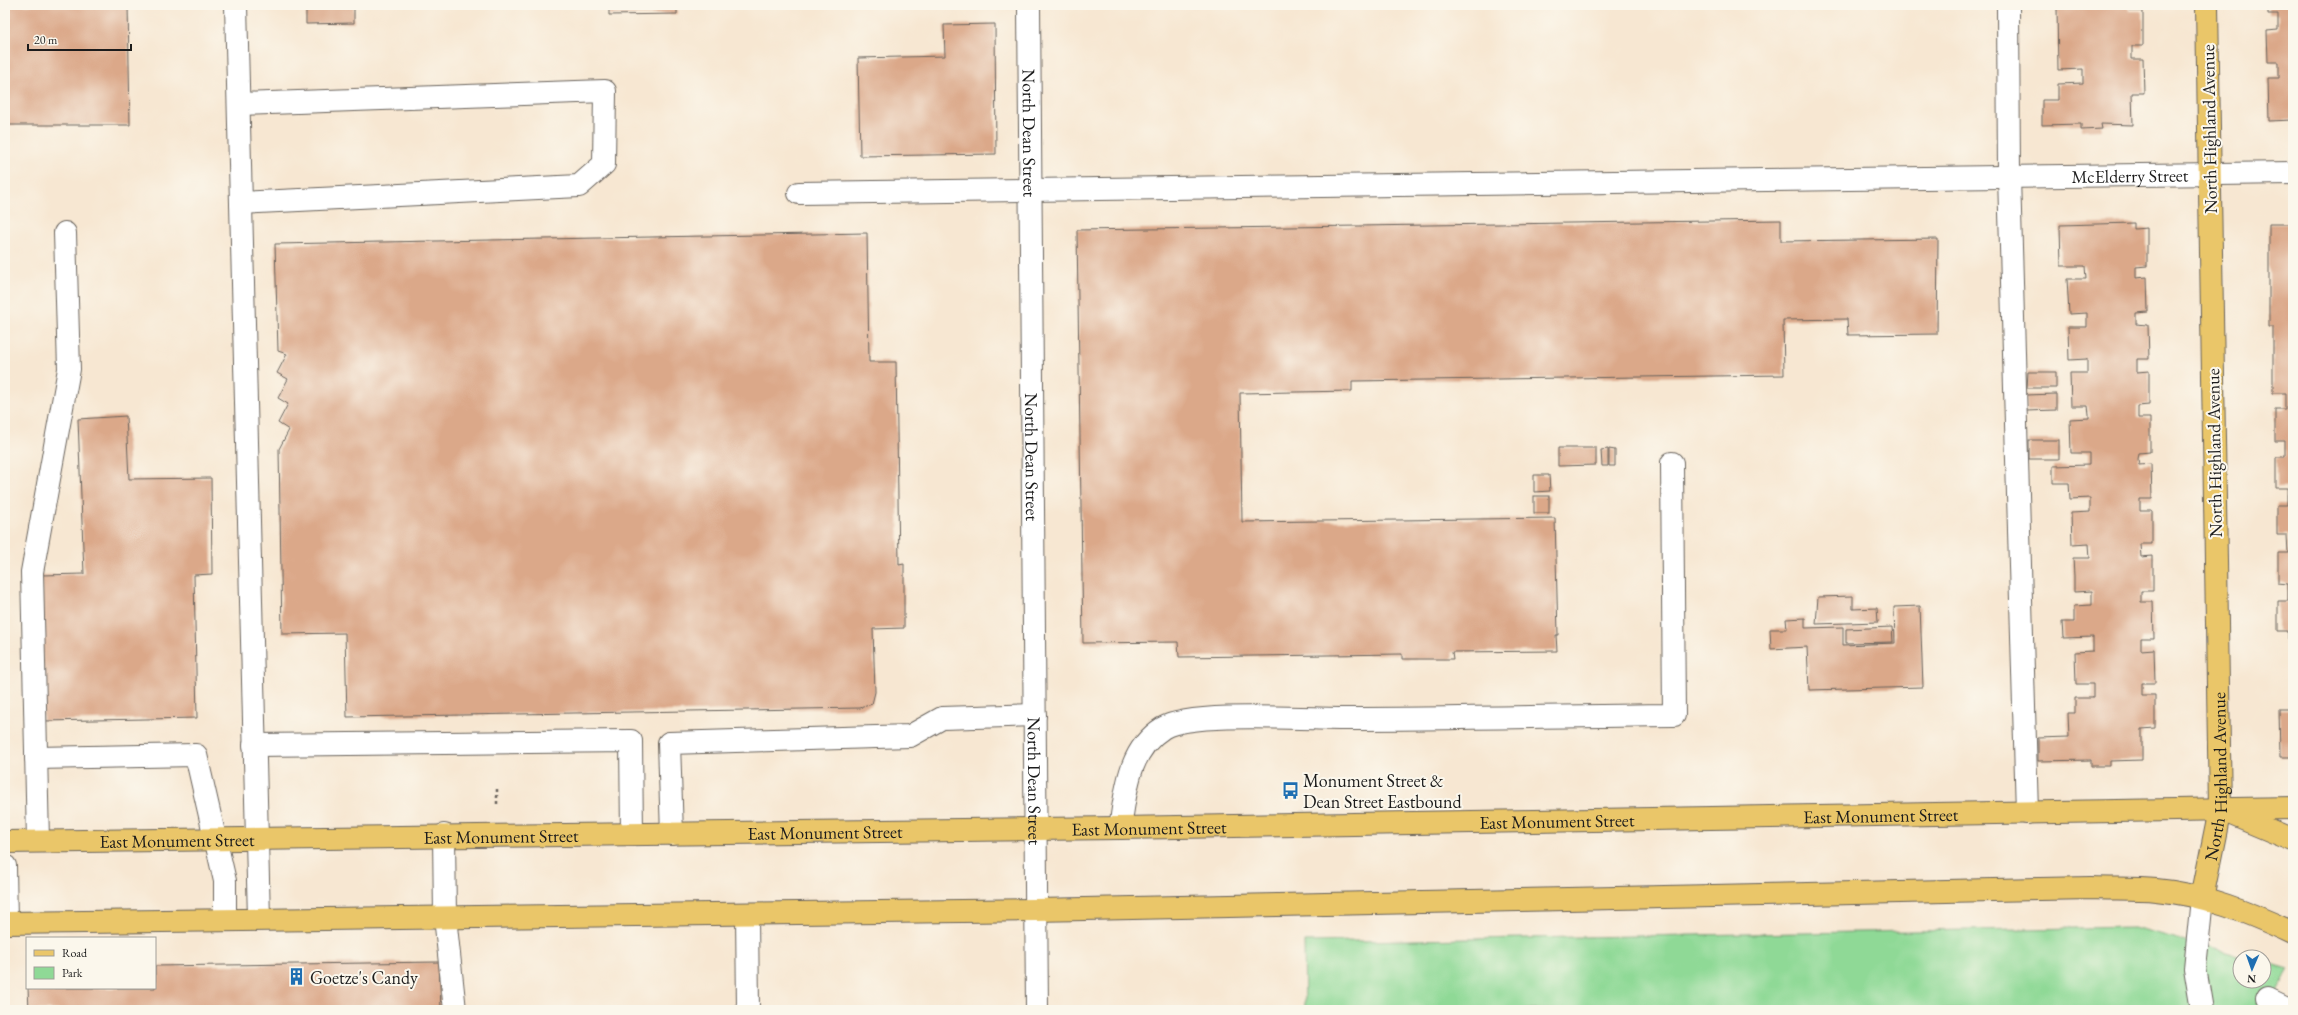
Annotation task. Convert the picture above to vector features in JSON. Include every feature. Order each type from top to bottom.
[{"type":"main road","name":"North Highland Avenue","points":[[2202,898],[2220,809],[2207,5]]},
{"type":"main road","name":"East Monument Street","points":[[5,842],[444,835],[672,834],[1120,828],[2293,808]]},
{"type":"main road","points":[[2220,809],[2293,840]]},
{"type":"main road","points":[[6,923],[1036,910],[2092,888],[2156,890],[2202,898],[2235,908],[2293,933]]},
{"type":"street","points":[[236,5],[259,919]]},
{"type":"street","name":"North Dean Street","points":[[1029,5],[1037,1010]]},
{"type":"street","points":[[2008,5],[2000,177],[2027,813]]},
{"type":"street","points":[[239,104],[605,91],[604,164],[579,186],[241,203]]},
{"type":"street","name":"McElderry Street","points":[[799,193],[2293,172]]},
{"type":"street","points":[[38,841],[32,572],[69,370],[65,233]]},
{"type":"street","points":[[1120,828],[1128,774],[1142,746],[1164,727],[1195,719],[1345,719],[1674,715],[1672,463]]},
{"type":"street","points":[[672,834],[669,743],[910,736],[942,718],[1035,715]]},
{"type":"street","points":[[254,745],[630,741],[632,834]]},
{"type":"street","points":[[36,758],[196,755],[225,881],[225,920]]},
{"type":"street","points":[[444,835],[445,917],[456,1010]]},
{"type":"street","points":[[5,866],[6,923]]},
{"type":"street","points":[[2202,898],[2195,968],[2202,1010]]},
{"type":"street","points":[[747,914],[748,1010]]},
{"type":"street","points":[[2267,999],[2290,1010]]},
{"type":"path","points":[[496,789],[497,806]]},
{"type":"green space","points":[[2134,927],[2232,954],[2232,989],[2272,989],[2272,964],[2289,969],[2268,1010],[1305,1010],[1304,942]]},
{"type":"building","points":[[5,5],[128,5],[130,125],[5,125]]},
{"type":"building","points":[[306,5],[354,5],[354,23],[306,24]]},
{"type":"building","points":[[609,5],[677,5],[677,14],[609,15]]},
{"type":"building","points":[[2078,5],[2129,6],[2130,11],[2143,11],[2143,46],[2132,46],[2132,59],[2143,59],[2144,93],[2132,93],[2133,125],[2101,124],[2102,129],[2081,130],[2081,124],[2042,125],[2042,100],[2058,100],[2058,84],[2083,83],[2083,69],[2058,70],[2057,7]]},
{"type":"building","points":[[2268,5],[2293,5],[2293,120],[2269,121],[2268,78],[2279,78],[2279,62],[2268,62],[2267,31],[2278,30],[2278,14],[2268,14]]},
{"type":"building","points":[[995,24],[996,154],[860,156],[858,58],[945,56],[944,25]]},
{"type":"building","points":[[1781,220],[1781,241],[1938,239],[1937,334],[1848,335],[1847,319],[1783,320],[1784,375],[1352,381],[1352,391],[1240,393],[1242,522],[1555,518],[1558,635],[1556,635],[1557,651],[1452,652],[1453,659],[1402,659],[1402,654],[1179,657],[1178,642],[1083,643],[1077,230]]},
{"type":"building","points":[[2134,223],[2134,229],[2147,228],[2147,266],[2136,267],[2136,278],[2147,277],[2148,312],[2136,313],[2136,324],[2148,325],[2149,359],[2137,359],[2137,372],[2149,371],[2149,405],[2138,406],[2138,418],[2150,418],[2150,452],[2139,453],[2138,459],[2139,465],[2151,464],[2152,499],[2140,499],[2140,510],[2152,510],[2152,544],[2140,544],[2141,557],[2153,556],[2153,591],[2141,591],[2141,602],[2153,602],[2154,638],[2141,638],[2141,650],[2154,649],[2155,683],[2142,683],[2142,695],[2155,695],[2155,728],[2142,729],[2142,760],[2110,761],[2110,766],[2091,766],[2091,760],[2038,761],[2038,738],[2069,737],[2068,713],[2075,713],[2075,698],[2093,698],[2093,684],[2076,684],[2075,652],[2093,651],[2093,637],[2063,638],[2062,622],[2074,622],[2074,606],[2092,605],[2092,591],[2074,592],[2073,558],[2090,558],[2089,544],[2072,545],[2071,513],[2090,512],[2090,498],[2070,499],[2069,483],[2053,483],[2053,466],[2089,465],[2089,453],[2071,453],[2070,419],[2089,418],[2089,414],[2088,406],[2071,406],[2070,373],[2087,373],[2087,359],[2069,360],[2068,327],[2087,327],[2087,313],[2069,314],[2067,279],[2086,279],[2085,266],[2061,266],[2060,225]]},
{"type":"building","points":[[2269,224],[2293,224],[2293,639],[2288,639],[2288,631],[2278,631],[2278,601],[2288,601],[2288,584],[2278,583],[2278,553],[2288,553],[2287,535],[2277,535],[2277,505],[2287,505],[2287,488],[2276,488],[2276,457],[2285,457],[2285,441],[2275,441],[2275,409],[2285,409],[2285,393],[2273,393],[2273,327],[2269,327]]},
{"type":"building","points":[[867,233],[869,362],[896,362],[899,565],[904,564],[904,628],[873,629],[875,692],[872,704],[860,708],[347,717],[345,633],[282,634],[279,449],[289,430],[278,423],[288,404],[278,398],[288,379],[277,373],[287,354],[278,351],[275,244]]},
{"type":"building","points":[[2028,372],[2056,372],[2056,388],[2027,388]]},
{"type":"building","points":[[2056,394],[2056,410],[2027,411],[2026,395]]},
{"type":"building","points":[[126,416],[129,479],[211,478],[212,574],[194,575],[197,718],[43,721],[41,575],[84,574],[78,419]]},
{"type":"building","points":[[2029,440],[2059,440],[2059,459],[2029,459]]},
{"type":"building","points":[[1558,448],[1596,448],[1596,465],[1558,466]]},
{"type":"building","points":[[1608,449],[1608,466],[1602,466],[1601,450]]},
{"type":"building","points":[[1609,449],[1615,450],[1615,466],[1609,466]]},
{"type":"building","points":[[1534,475],[1549,475],[1550,491],[1534,492]]},
{"type":"building","points":[[1534,496],[1549,496],[1549,513],[1534,513]]},
{"type":"building","points":[[1853,596],[1853,609],[1877,608],[1878,622],[1816,624],[1818,597]]},
{"type":"building","points":[[1920,606],[1923,687],[1809,690],[1807,647],[1771,649],[1770,629],[1787,629],[1786,619],[1805,618],[1805,628],[1843,627],[1843,645],[1895,643],[1894,607]]},
{"type":"building","points":[[1892,627],[1893,642],[1846,643],[1846,629]]},
{"type":"building","points":[[2279,709],[2293,709],[2293,757],[2280,757]]},
{"type":"building","name":"Goetze's Candy","points":[[439,962],[441,1010],[29,1010],[28,989],[156,989],[156,966]]},
{"type":"place","name":"Monument Street & Dean Street Eastbound","points":[[1290,790]]},
{"type":"place","name":"Goetze's Candy","points":[[297,977]]}]
